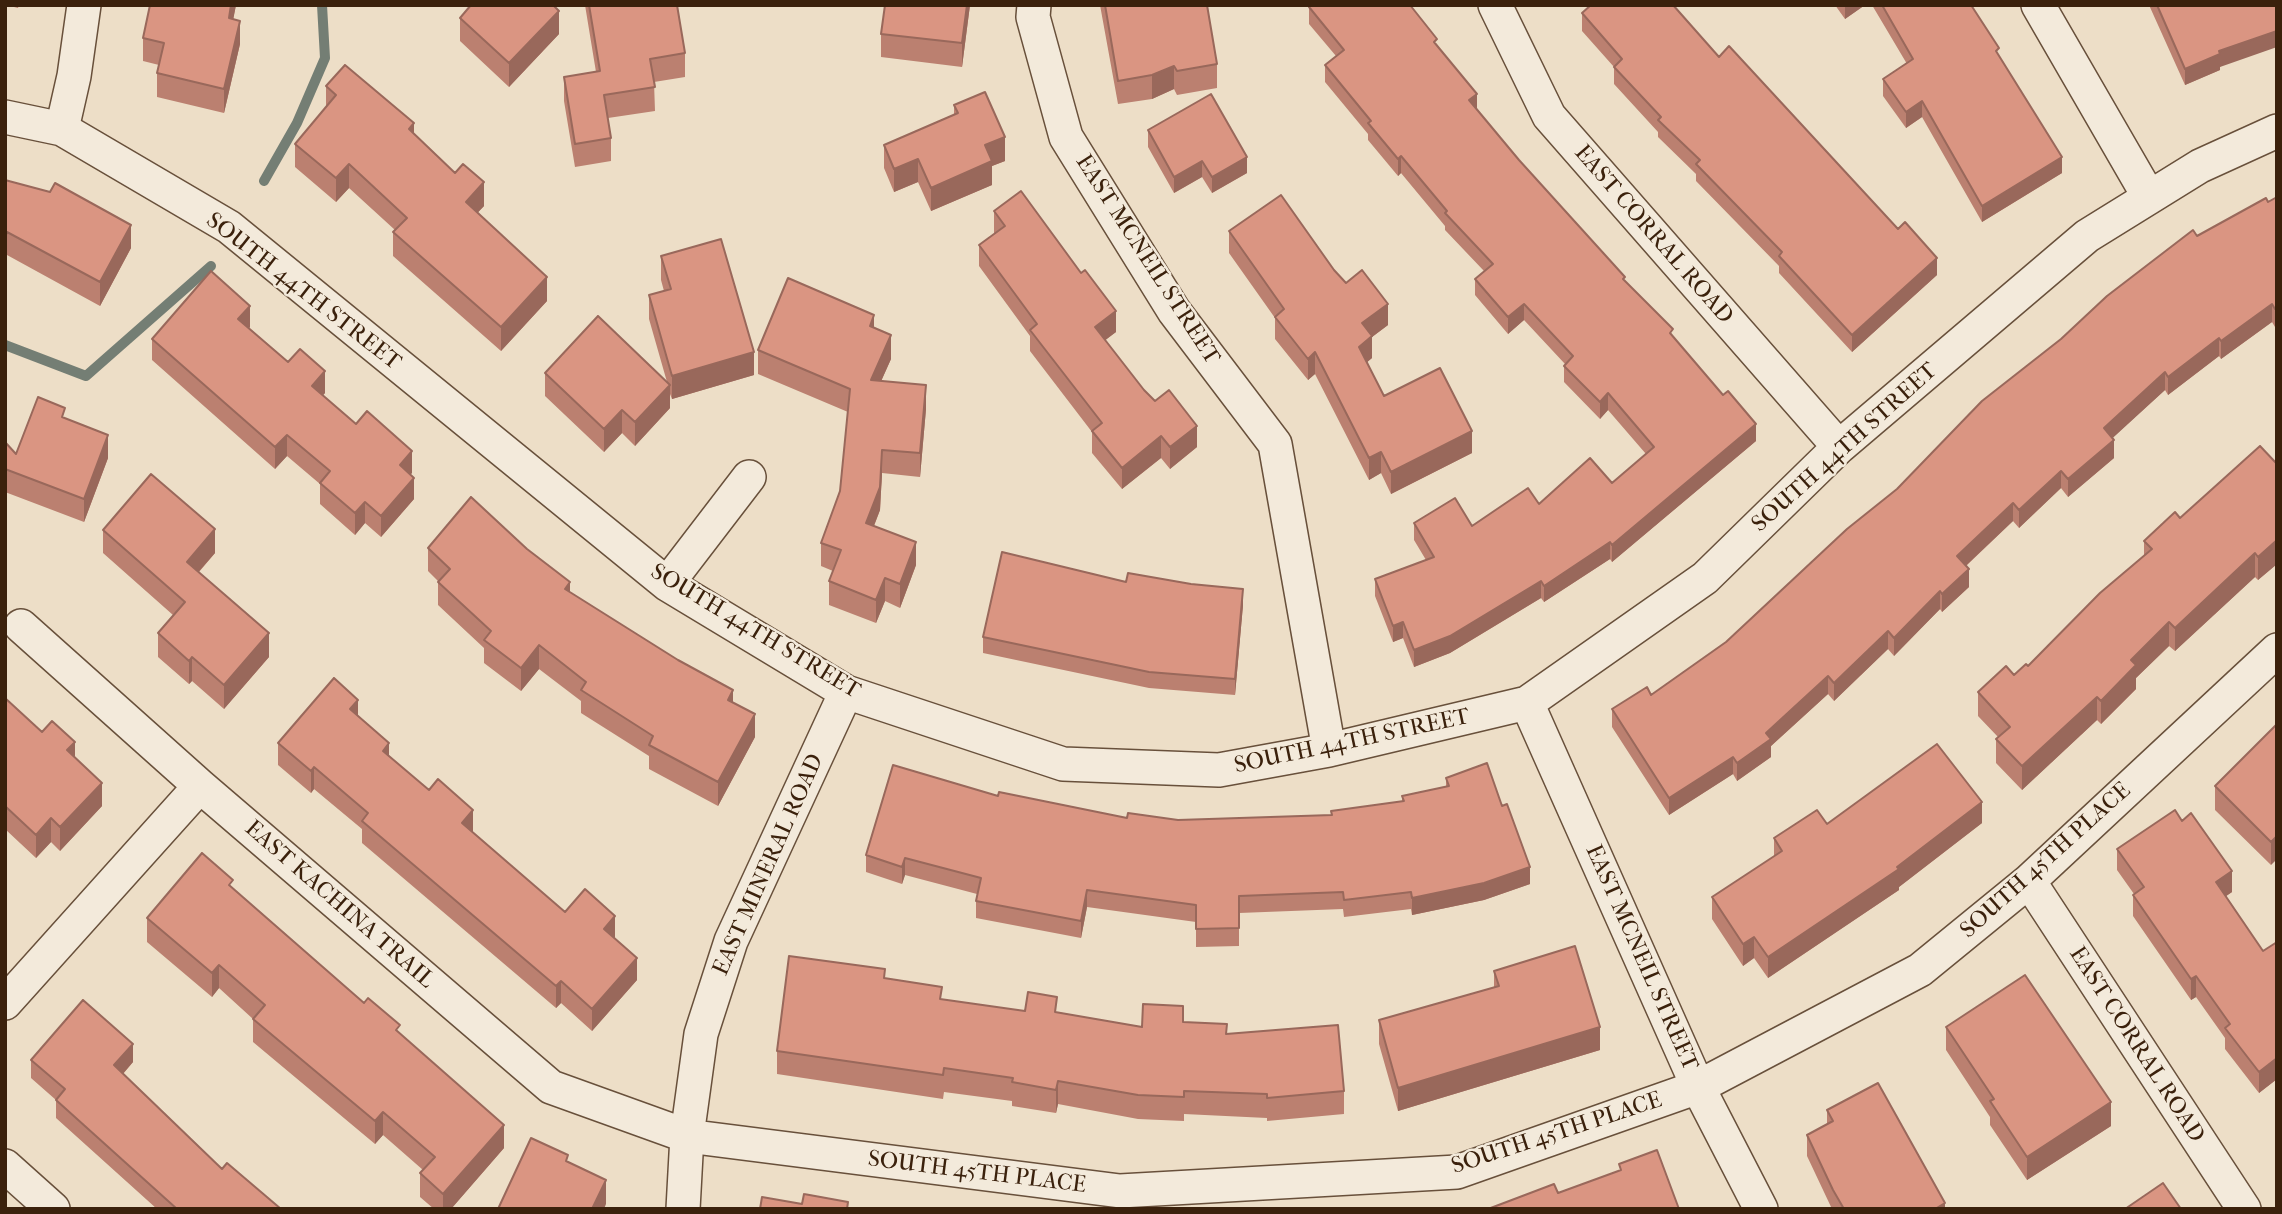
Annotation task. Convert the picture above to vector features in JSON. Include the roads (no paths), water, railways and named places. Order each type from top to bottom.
[{"type":"street","points":[[62,129],[74,76],[84,5]]},
{"type":"street","name":"EAST MCNEIL STREET","points":[[1034,5],[1033,17],[1066,137],[1174,311],[1275,444],[1329,750]]},
{"type":"street","name":"EAST CORRAL ROAD","points":[[1495,5],[1549,116],[1839,447]]},
{"type":"street","points":[[2038,5],[2149,197]]},
{"type":"street","name":"SOUTH 44TH STREET","points":[[5,117],[62,129],[229,227],[667,584],[846,692],[1063,764],[1219,770],[1329,750],[1527,703],[1705,578],[1839,447],[2087,236],[2200,166],[2277,131]]},
{"type":"street","points":[[667,584],[749,477]]},
{"type":"street","name":"EAST KACHINA TRAIL","points":[[21,626],[200,786],[551,1087],[687,1136]]},
{"type":"street","name":"SOUTH 45TH PLACE","points":[[687,1136],[1120,1191],[1457,1172],[1698,1087],[1920,970],[2029,881],[2277,650]]},
{"type":"street","name":"EAST MINERAL ROAD","points":[[683,1209],[687,1136],[701,1034],[731,941],[846,692]]},
{"type":"street","name":"EAST MCNEIL STREET","points":[[1527,703],[1698,1087],[1761,1209]]},
{"type":"street","points":[[5,1003],[200,786]]},
{"type":"street","name":"EAST CORRAL ROAD","points":[[2029,881],[2244,1209]]},
{"type":"street","points":[[5,1166],[53,1209]]},
{"type":"waterway","points":[[264,181],[297,123],[325,58],[322,5]]},
{"type":"waterway","points":[[5,345],[86,376],[211,266]]}]
